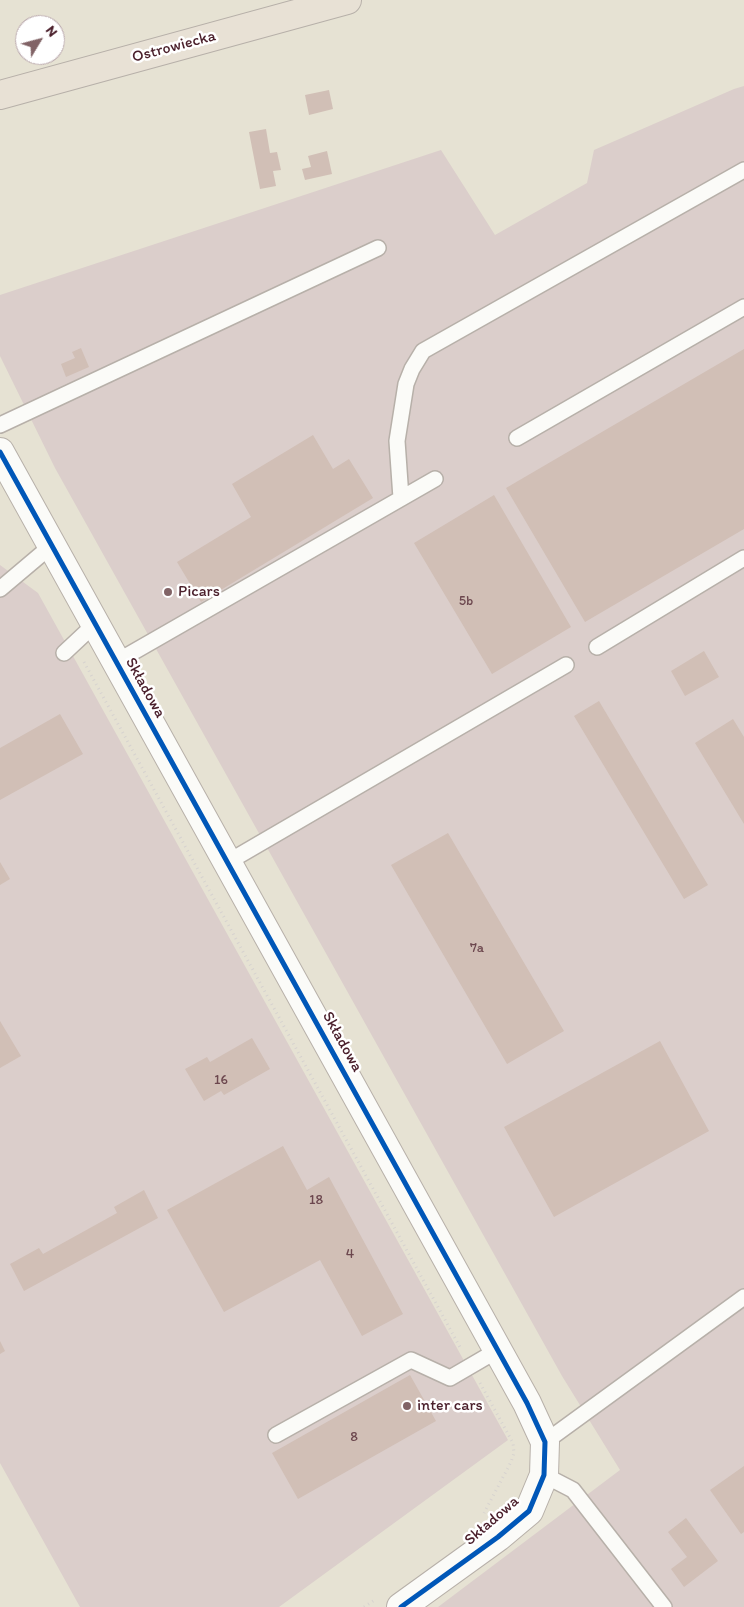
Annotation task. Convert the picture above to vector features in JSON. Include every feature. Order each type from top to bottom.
[{"type":"main road","name":"Ostrowiecka","points":[[0,95],[347,0]]},
{"type":"street","name":"Składowa","points":[[0,452],[498,1350],[527,1403],[545,1442],[544,1475],[529,1511],[498,1537],[390,1601]]},
{"type":"lane","points":[[402,498],[397,440],[406,384],[412,369],[423,351],[744,170]]},
{"type":"lane","points":[[0,425],[378,248]]},
{"type":"lane","points":[[517,438],[744,307]]},
{"type":"lane","points":[[116,662],[435,479]]},
{"type":"lane","points":[[0,589],[51,546]]},
{"type":"lane","points":[[597,647],[744,558]]},
{"type":"lane","points":[[69,648],[95,624]]},
{"type":"lane","points":[[228,862],[566,664]]},
{"type":"lane","points":[[545,1442],[744,1297]]},
{"type":"lane","points":[[276,1435],[411,1360],[450,1378],[498,1350]]},
{"type":"lane","points":[[544,1475],[573,1490],[664,1607]]},
{"type":"path","points":[[69,648],[513,1443],[514,1453],[511,1462],[484,1514]]},
{"type":"path","points":[[364,1607],[390,1601]]},
{"type":"shaded area","points":[[744,86],[744,1607],[438,1607],[620,1470],[562,1376],[55,468],[0,356],[0,295],[441,150],[495,235],[587,183],[594,150]]},
{"type":"shaded area","points":[[0,565],[38,593],[508,1440],[279,1607],[80,1607],[0,1463]]},
{"type":"building","points":[[329,90],[333,109],[309,115],[305,95]]},
{"type":"building","points":[[266,129],[270,153],[277,152],[281,170],[273,171],[276,186],[260,189],[249,132]]},
{"type":"building","points":[[327,151],[332,174],[305,180],[302,169],[311,167],[308,156]]},
{"type":"building","points":[[81,348],[89,367],[66,377],[61,364],[75,358],[72,352]]},
{"type":"building","points":[[744,349],[744,529],[585,622],[506,488]]},
{"type":"building","points":[[313,435],[333,469],[349,459],[373,498],[201,602],[177,562],[251,517],[232,484]]},
{"type":"building","points":[[494,495],[571,627],[492,674],[414,543]]},
{"type":"building","points":[[704,651],[719,677],[685,696],[671,671]]},
{"type":"building","points":[[599,701],[708,885],[684,899],[574,716]]},
{"type":"building","points":[[60,714],[83,754],[0,800],[0,748]]},
{"type":"building","points":[[733,719],[744,737],[744,824],[695,743]]},
{"type":"building","points":[[448,833],[564,1031],[507,1064],[391,865]]},
{"type":"building","points":[[0,862],[10,879],[0,885]]},
{"type":"building","points":[[0,1021],[21,1056],[0,1068]]},
{"type":"building","points":[[252,1038],[270,1069],[224,1095],[221,1091],[204,1101],[185,1069],[207,1057],[210,1062]]},
{"type":"building","points":[[660,1041],[709,1131],[554,1217],[504,1127]]},
{"type":"building","points":[[283,1146],[307,1190],[329,1177],[403,1314],[362,1336],[320,1260],[224,1312],[167,1210]]},
{"type":"building","points":[[144,1190],[158,1218],[24,1291],[10,1264],[39,1248],[43,1254],[117,1213],[114,1207]]},
{"type":"building","points":[[0,1341],[5,1351],[0,1354]]},
{"type":"building","points":[[410,1375],[436,1421],[298,1499],[272,1453]]},
{"type":"building","points":[[744,1466],[744,1532],[741,1534],[710,1490]]},
{"type":"building","points":[[686,1518],[718,1561],[684,1587],[671,1569],[687,1557],[668,1532]]},
{"type":"cycle path","points":[[0,452],[527,1403],[545,1442],[544,1475],[529,1511],[498,1537],[401,1607]]},
{"type":"place","name":"Picars","points":[[168,592]]},
{"type":"place","name":"inter cars","points":[[407,1406]]}]
